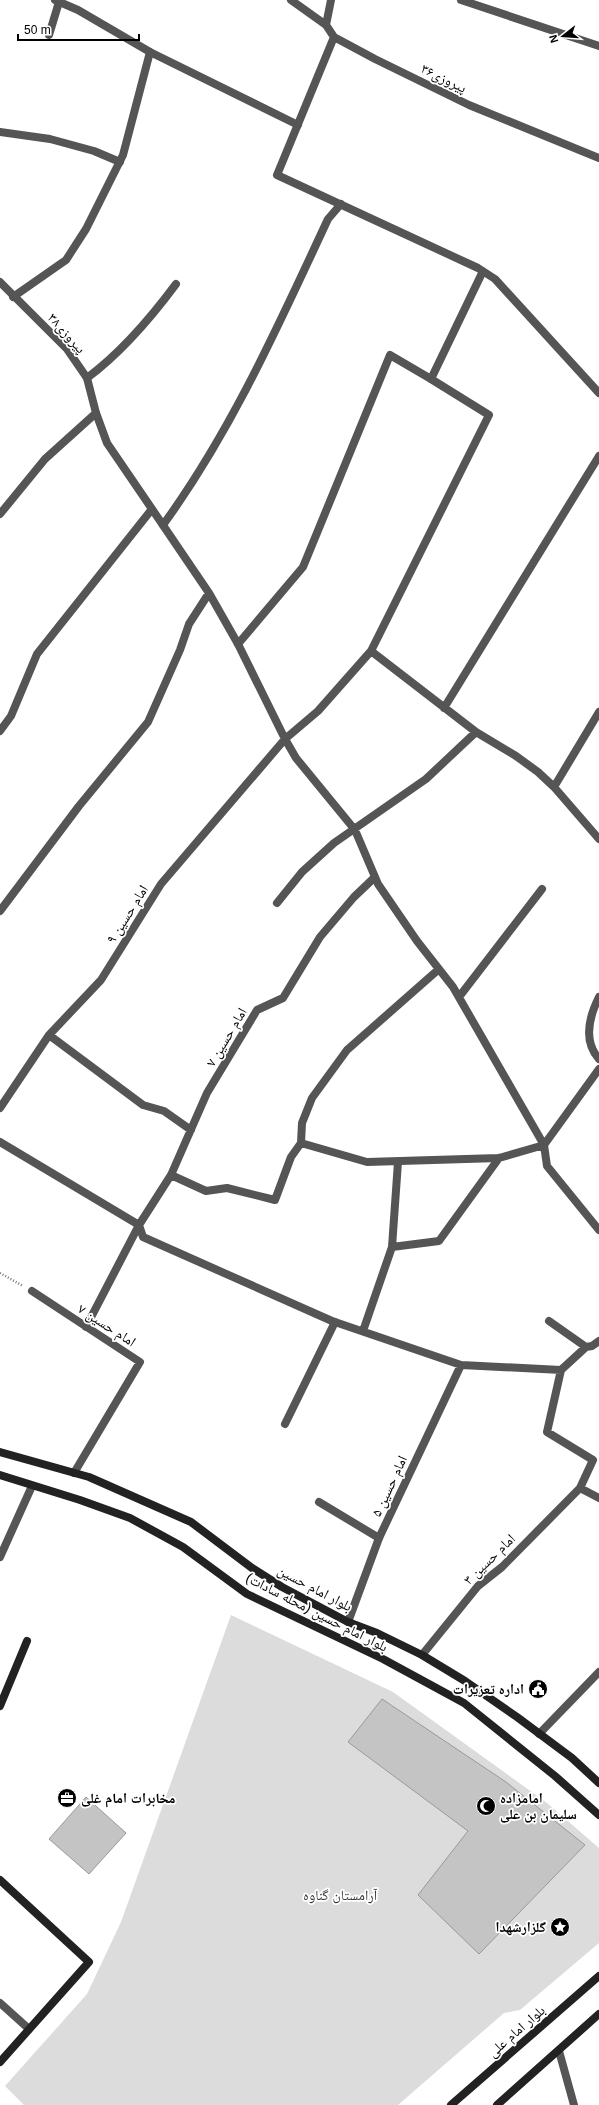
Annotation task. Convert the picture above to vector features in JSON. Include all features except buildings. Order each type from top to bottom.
[{"type":"street","name":"پیروزی۳۶","points":[[292,0],[326,25],[334,37],[469,105],[599,158]]},
{"type":"street","points":[[326,25],[331,0]]},
{"type":"street","points":[[461,0],[599,46]]},
{"type":"street","points":[[50,35],[57,1],[78,10],[150,52],[298,125]]},
{"type":"street","points":[[334,37],[277,175],[483,271],[495,279],[599,393]]},
{"type":"street","points":[[13,297],[66,260],[86,229],[123,155],[150,52]]},
{"type":"street","points":[[0,132],[50,139],[94,151],[120,162]]},
{"type":"street","points":[[163,525],[192,485],[252,380],[328,219],[341,204]]},
{"type":"street","points":[[238,644],[303,568],[390,355],[431,379],[483,271]]},
{"type":"street","name":"پیروزی۳۸","points":[[0,282],[13,297],[67,349],[87,378],[96,414],[107,443],[209,593],[238,644],[296,758],[355,830],[375,877],[417,941],[459,997],[544,1145]]},
{"type":"street","points":[[87,378],[124,347],[152,316],[176,284]]},
{"type":"street","name":"امام حسین ۹","points":[[0,1108],[49,1035],[101,980],[161,884],[285,739],[318,711],[371,651],[489,414],[431,379]]},
{"type":"street","points":[[0,514],[46,459],[96,414]]},
{"type":"street","points":[[444,708],[599,456]]},
{"type":"street","points":[[0,731],[11,716],[37,654],[152,509]]},
{"type":"street","points":[[0,911],[79,806],[148,722],[180,650],[189,624],[209,593]]},
{"type":"street","points":[[371,651],[476,732],[516,756],[554,787],[599,839]]},
{"type":"street","points":[[554,787],[599,712]]},
{"type":"street","points":[[276,903],[302,872],[334,843],[355,830],[426,779],[476,732]]},
{"type":"street","name":"امام حسین ۷","points":[[86,1327],[139,1225],[171,1175],[208,1093],[257,1010],[283,998],[320,937],[354,896],[375,877]]},
{"type":"street","points":[[459,997],[542,889]]},
{"type":"street","points":[[171,1175],[206,1191],[227,1188],[275,1200],[291,1157],[301,1143],[302,1123],[312,1098],[347,1050],[439,969]]},
{"type":"street","points":[[599,997],[590,1023],[589,1043],[599,1059]]},
{"type":"street","points":[[49,1035],[142,1105],[164,1111],[191,1130]]},
{"type":"street","points":[[301,1143],[367,1162],[499,1158],[544,1145],[599,1069]]},
{"type":"street","points":[[0,1142],[139,1225],[144,1236],[334,1322],[461,1365],[561,1370],[586,1347],[592,1346],[599,1341]]},
{"type":"street","points":[[544,1145],[547,1166],[599,1230]]},
{"type":"street","points":[[392,1247],[439,1241],[499,1158]]},
{"type":"street","points":[[363,1331],[392,1247],[398,1162]]},
{"type":"street","name":"امام حسین ۷","points":[[32,1291],[140,1362],[74,1473]]},
{"type":"street","points":[[549,1321],[586,1347]]},
{"type":"street","points":[[285,1424],[334,1322]]},
{"type":"street","name":"امام حسین ۵","points":[[348,1622],[379,1538],[461,1365]]},
{"type":"street","name":"امام حسین ۳","points":[[422,1655],[478,1586],[502,1567],[580,1488],[593,1460],[547,1432],[561,1370]]},
{"type":"street","name":"بلوار امام حسین","points":[[0,1452],[74,1473],[134,1496],[191,1522],[252,1568],[282,1587],[348,1622],[377,1633],[422,1655],[471,1686],[572,1758],[599,1783]]},
{"type":"street","name":"بلوار امام حسین (محله سادات)","points":[[0,1475],[80,1500],[130,1518],[183,1547],[247,1594],[383,1659],[464,1703],[555,1776],[599,1815]]},
{"type":"street","points":[[0,1556],[32,1486]]},
{"type":"street","points":[[580,1488],[599,1498]]},
{"type":"street","points":[[319,1502],[379,1538]]},
{"type":"street","points":[[0,1706],[27,1641]]},
{"type":"street","points":[[539,1734],[599,1672]]},
{"type":"street","points":[[0,1880],[89,1962],[0,2062]]},
{"type":"street","name":"بلوار امام علی","points":[[451,2105],[599,1976]]},
{"type":"street","points":[[0,2003],[29,2029]]},
{"type":"street","points":[[497,2105],[599,2014]]},
{"type":"street","points":[[559,2051],[574,2105]]},
{"type":"path","points":[[0,1272],[32,1291]]},
{"type":"green space","name":"آرامستان گناوه","points":[[231,1615],[393,1692],[547,1803],[599,1848],[599,1943],[520,2010],[504,2013],[398,2105],[24,2105],[5,2086],[87,1994],[121,1922]]},
{"type":"place","name":"اداره تعزیرات","points":[[538,1689]]},
{"type":"place","name":"مخابرات امام غلی","points":[[67,1798]]},
{"type":"place","name":"امامزاده سلیمان بن علی","points":[[486,1806]]},
{"type":"place","name":"گلزارشهدا","points":[[560,1927]]}]
